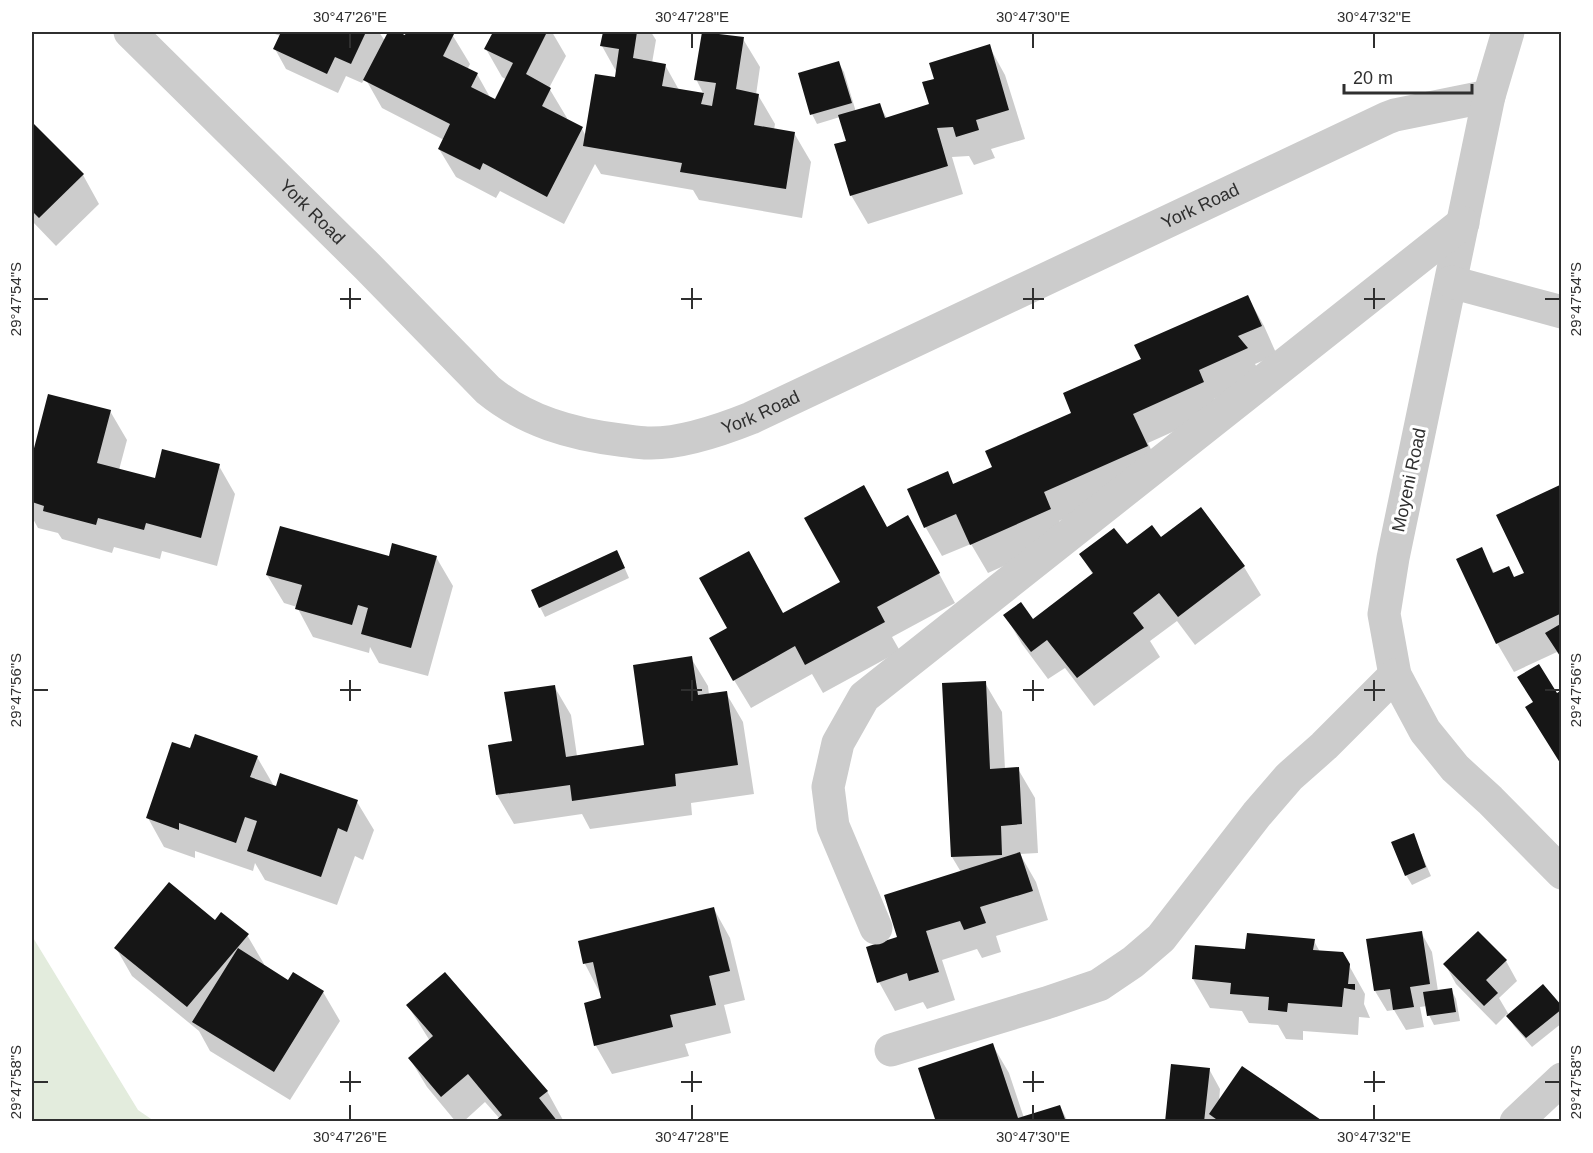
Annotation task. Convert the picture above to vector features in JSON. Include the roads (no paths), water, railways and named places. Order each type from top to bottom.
[{"type":"street","name":"York Road","points":[[130,32],[502,402],[538,421],[577,433],[649,443],[728,427],[751,418],[1395,115],[1489,96]]},
{"type":"street","name":"Moyeni Road","points":[[1508,32],[1489,96],[1393,558],[1384,614],[1395,675],[1425,731],[1455,768],[1562,873]]},
{"type":"street","points":[[876,928],[833,826],[828,787],[838,743],[864,698],[1463,223]]},
{"type":"street","points":[[1451,282],[1562,312]]},
{"type":"street","points":[[891,1050],[1099,985],[1133,962],[1161,938],[1257,814],[1289,777],[1324,746],[1395,675]]},
{"type":"street","points":[[1516,1122],[1562,1079]]}]
